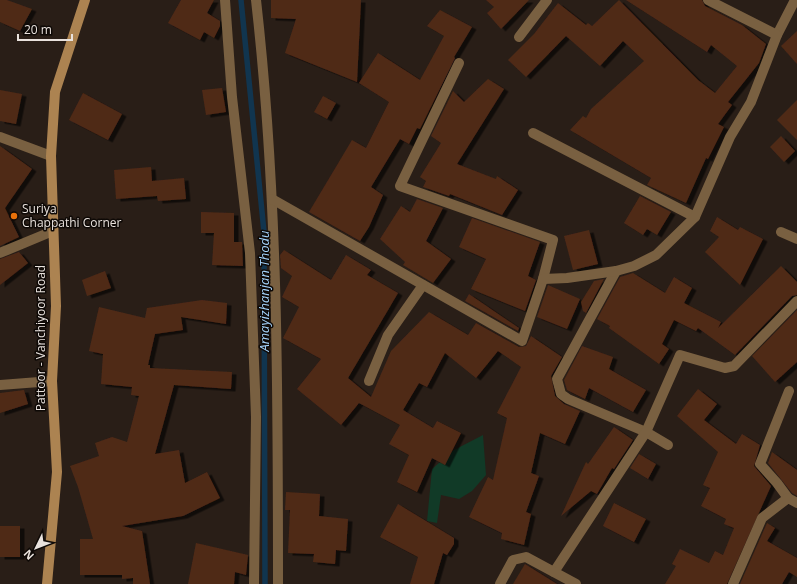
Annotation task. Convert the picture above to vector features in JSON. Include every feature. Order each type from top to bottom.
[{"type":"main road","name":"Pattoor - Vanchiyoor Road","points":[[47,584],[57,472],[52,381],[56,306],[51,156],[55,92],[85,0]]},
{"type":"street","points":[[225,0],[232,97],[250,253],[256,417],[254,584]]},
{"type":"street","points":[[256,0],[262,54],[272,199],[278,584]]},
{"type":"street","points":[[519,37],[547,0]]},
{"type":"street","points":[[708,0],[777,35]]},
{"type":"street","points":[[543,279],[567,278],[616,271],[634,266],[656,255],[695,217],[730,137],[751,102],[777,35],[795,0]]},
{"type":"street","points":[[272,199],[522,341],[543,279],[553,240],[400,186],[459,63]]},
{"type":"street","points":[[533,133],[695,217]]},
{"type":"street","points":[[0,137],[51,156]]},
{"type":"street","points":[[0,253],[53,231]]},
{"type":"street","points":[[781,232],[797,239]]},
{"type":"street","points":[[616,271],[557,379],[561,394],[568,399],[646,432],[668,445]]},
{"type":"street","points":[[369,381],[388,335],[423,285]]},
{"type":"street","points":[[554,572],[646,432],[680,355],[726,368],[734,366],[797,301]]},
{"type":"street","points":[[0,385],[52,381]]},
{"type":"street","points":[[733,584],[762,518],[792,501],[760,464],[789,391]]},
{"type":"street","points":[[500,584],[513,560],[526,557],[576,584]]},
{"type":"green space","points":[[483,435],[486,475],[472,491],[459,499],[441,495],[437,523],[427,521],[432,469],[454,450]]},
{"type":"building","points":[[0,0],[7,0],[32,9],[20,31],[0,22]]},
{"type":"building","points":[[181,0],[214,0],[207,13],[220,21],[220,26],[214,38],[204,32],[200,40],[168,23]]},
{"type":"building","points":[[271,0],[361,0],[357,82],[285,53],[296,19],[271,18]]},
{"type":"building","points":[[486,0],[529,0],[501,29],[487,13],[494,7]]},
{"type":"building","points":[[619,0],[698,80],[715,93],[737,66],[711,45],[707,52],[626,0],[702,0],[705,6],[742,25],[766,44],[759,63],[728,102],[732,105],[718,124],[724,127],[708,159],[706,158],[686,203],[647,185],[651,178],[570,130],[583,116],[586,118],[591,109],[644,61],[623,41],[600,66],[566,36],[526,77],[508,60],[534,34],[558,3],[586,25],[588,23],[592,26]]},
{"type":"building","points":[[440,10],[472,27],[454,57],[455,58],[420,129],[417,128],[409,144],[400,139],[371,187],[383,195],[369,227],[360,241],[309,212],[352,140],[366,148],[389,102],[359,83],[378,53],[420,80],[444,36],[427,26]]},
{"type":"building","points":[[797,31],[797,64],[781,46]]},
{"type":"building","points":[[488,79],[504,89],[457,164],[496,179],[497,176],[518,190],[502,215],[450,194],[449,196],[423,187],[426,181],[420,177],[441,143],[431,136],[453,91],[464,102]]},
{"type":"building","points":[[222,88],[226,112],[206,115],[202,90]]},
{"type":"building","points":[[0,90],[22,94],[16,124],[0,121]]},
{"type":"building","points":[[83,93],[122,114],[108,140],[69,120]]},
{"type":"building","points":[[323,96],[336,103],[327,119],[314,112]]},
{"type":"building","points":[[797,100],[797,140],[777,120]]},
{"type":"building","points":[[781,136],[795,151],[784,162],[770,147]]},
{"type":"building","points":[[0,146],[32,169],[5,208],[19,237],[0,246]]},
{"type":"building","points":[[151,167],[152,181],[184,178],[186,199],[158,201],[157,196],[116,199],[114,170]]},
{"type":"building","points":[[640,196],[671,212],[657,235],[647,229],[643,235],[624,223]]},
{"type":"building","points":[[417,199],[443,208],[426,241],[451,259],[433,283],[403,265],[405,262],[380,239],[401,206],[410,212]]},
{"type":"building","points":[[201,212],[234,213],[234,242],[242,242],[243,266],[212,265],[214,233],[201,233]]},
{"type":"building","points":[[717,217],[738,230],[740,227],[763,239],[740,285],[705,252],[719,237],[710,231]]},
{"type":"building","points":[[472,218],[540,242],[528,276],[536,280],[525,311],[471,289],[486,259],[459,247]]},
{"type":"building","points":[[589,230],[598,264],[573,270],[564,236]]},
{"type":"building","points":[[284,250],[331,280],[346,255],[371,270],[367,275],[398,293],[348,378],[371,397],[391,351],[429,312],[468,335],[476,323],[519,347],[526,346],[531,336],[562,357],[551,376],[555,396],[564,404],[580,411],[565,444],[540,433],[531,473],[539,476],[526,512],[531,514],[524,545],[501,539],[502,533],[469,517],[488,477],[493,480],[507,418],[497,413],[521,367],[498,351],[476,378],[445,353],[427,387],[419,383],[403,410],[433,428],[437,421],[461,433],[445,465],[432,458],[417,492],[397,482],[409,455],[389,444],[400,425],[359,403],[341,425],[297,389],[321,359],[283,338],[299,307],[282,297],[292,276],[281,268],[280,255]]},
{"type":"building","points":[[19,252],[28,263],[0,285],[0,259]]},
{"type":"building","points":[[781,266],[797,282],[797,295],[792,296],[735,355],[698,328],[696,331],[674,320],[662,344],[669,349],[659,364],[609,328],[610,326],[597,319],[620,277],[633,273],[665,293],[674,277],[692,288],[684,303],[721,322],[718,328]]},
{"type":"building","points":[[105,271],[111,288],[87,296],[82,280]]},
{"type":"building","points":[[604,279],[586,313],[583,311],[581,302],[594,281]]},
{"type":"building","points":[[548,285],[580,299],[567,329],[537,317]]},
{"type":"building","points":[[469,294],[519,328],[518,331],[465,301]]},
{"type":"building","points":[[202,300],[227,303],[226,324],[181,317],[183,330],[155,334],[148,365],[150,365],[150,368],[232,372],[231,389],[174,385],[155,454],[179,450],[185,483],[207,472],[220,498],[183,516],[122,526],[142,531],[150,584],[133,584],[133,578],[122,579],[122,575],[80,575],[80,539],[93,539],[78,487],[70,466],[99,456],[95,443],[112,437],[127,442],[139,396],[131,395],[132,387],[101,384],[103,354],[89,351],[99,307],[145,318],[147,308]]},
{"type":"building","points":[[797,310],[797,362],[775,382],[752,356]]},
{"type":"building","points":[[582,346],[613,357],[609,369],[646,390],[633,412],[589,388],[585,399],[567,390],[564,380]]},
{"type":"building","points":[[698,389],[717,404],[704,420],[736,444],[742,434],[760,445],[754,466],[771,486],[727,584],[665,584],[676,566],[672,564],[680,549],[709,563],[715,551],[723,555],[734,528],[724,524],[726,519],[701,506],[710,488],[703,485],[718,452],[677,416]]},
{"type":"building","points":[[24,390],[28,404],[0,413],[0,393]]},
{"type":"building","points":[[614,427],[633,440],[614,469],[612,468],[597,494],[591,491],[561,516],[586,462],[588,464]]},
{"type":"building","points":[[772,452],[797,470],[797,496],[792,493],[768,463]]},
{"type":"building","points":[[639,454],[656,464],[648,479],[630,468]]},
{"type":"building","points":[[286,492],[320,494],[319,516],[348,519],[346,551],[336,550],[335,564],[313,562],[314,554],[288,553],[290,510],[285,510]]},
{"type":"building","points":[[614,503],[646,519],[634,542],[603,526]]},
{"type":"building","points":[[398,504],[454,538],[454,544],[447,555],[443,553],[434,584],[410,584],[418,557],[380,537]]},
{"type":"building","points":[[767,523],[775,528],[767,541],[797,558],[797,577],[789,572],[782,584],[740,584]]},
{"type":"building","points":[[0,526],[20,526],[20,557],[0,557]]},
{"type":"building","points":[[196,543],[248,555],[246,575],[235,572],[234,584],[188,584]]},
{"type":"building","points":[[525,564],[557,584],[513,584]]},
{"type":"waterway","name":"Amayizhanjan Thodu","points":[[241,0],[264,232],[265,584]]},
{"type":"place","name":"Suriya Chappathi Corner","points":[[14,216]]}]
